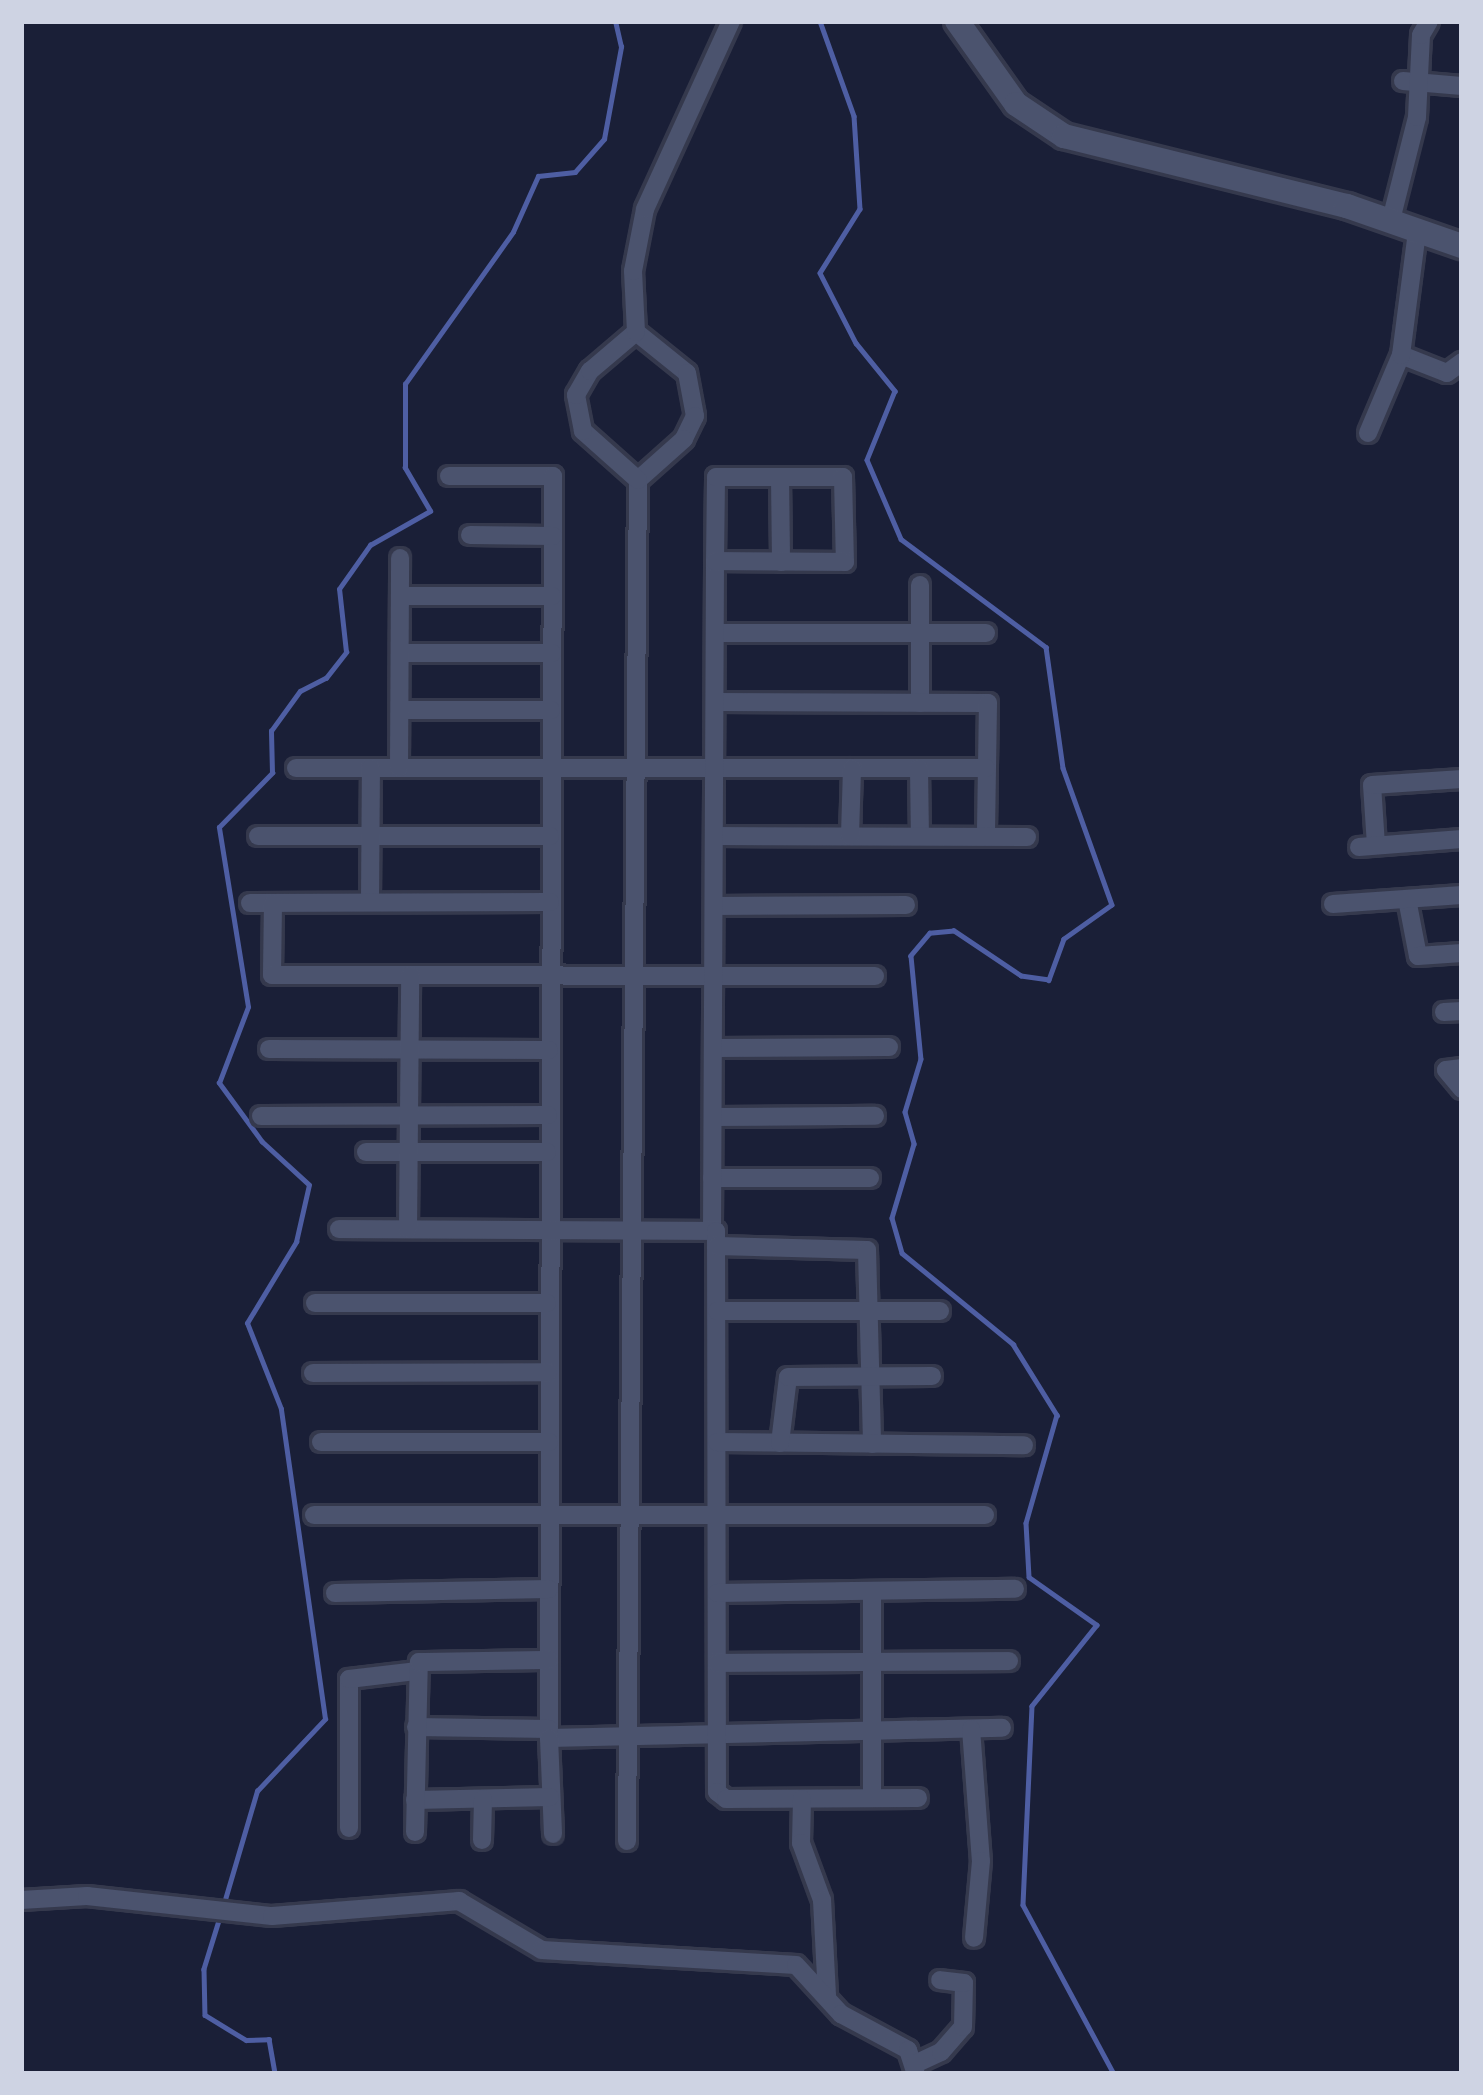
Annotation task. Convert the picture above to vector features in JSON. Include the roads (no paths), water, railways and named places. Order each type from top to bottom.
[{"type":"street","points":[[627,1841],[628,1226],[638,480],[684,439],[695,416],[687,373],[636,332],[632,271],[645,209],[731,21]]},
{"type":"street","points":[[957,21],[1016,104],[1064,136],[1391,220],[1462,246]]},
{"type":"street","points":[[1391,220],[1412,82],[1429,21]]},
{"type":"street","points":[[1412,82],[1462,86]]},
{"type":"street","points":[[1368,433],[1401,355],[1417,232]]},
{"type":"street","points":[[636,332],[580,383],[575,410],[596,446],[638,480]]},
{"type":"street","points":[[1401,355],[1447,373],[1462,362]]},
{"type":"street","points":[[449,476],[553,476],[547,1303],[549,1733],[554,1834]]},
{"type":"street","points":[[715,561],[845,562],[843,477],[716,477],[715,561],[712,1178],[717,1311],[716,1731],[721,1796],[918,1798]]},
{"type":"street","points":[[780,477],[781,562]]},
{"type":"street","points":[[470,535],[553,536]]},
{"type":"street","points":[[399,768],[400,558]]},
{"type":"street","points":[[920,585],[920,703]]},
{"type":"street","points":[[400,596],[552,596]]},
{"type":"street","points":[[715,633],[986,633]]},
{"type":"street","points":[[400,653],[552,652]]},
{"type":"street","points":[[715,703],[988,703],[986,836]]},
{"type":"street","points":[[400,710],[551,710]]},
{"type":"street","points":[[296,768],[986,768]]},
{"type":"street","points":[[370,902],[371,768]]},
{"type":"street","points":[[850,836],[852,768]]},
{"type":"street","points":[[919,768],[920,836]]},
{"type":"street","points":[[1462,779],[1372,785],[1368,846],[1462,838]]},
{"type":"street","points":[[258,836],[550,836]]},
{"type":"street","points":[[714,836],[1027,837]]},
{"type":"street","points":[[1333,904],[1462,896]]},
{"type":"street","points":[[1407,899],[1418,956],[1462,953]]},
{"type":"street","points":[[250,902],[550,902]]},
{"type":"street","points":[[273,903],[272,975],[875,976]]},
{"type":"street","points":[[714,906],[906,905]]},
{"type":"street","points":[[408,1229],[410,975]]},
{"type":"street","points":[[713,1048],[889,1047]]},
{"type":"street","points":[[268,1049],[549,1050]]},
{"type":"street","points":[[1462,1068],[1447,1070],[1462,1090]]},
{"type":"street","points":[[261,1116],[548,1115]]},
{"type":"street","points":[[712,1117],[875,1116]]},
{"type":"street","points":[[366,1152],[548,1152]]},
{"type":"street","points":[[712,1178],[870,1178]]},
{"type":"street","points":[[339,1229],[628,1226],[715,1237],[864,1246],[872,1444]]},
{"type":"street","points":[[316,1303],[547,1303]]},
{"type":"street","points":[[717,1311],[940,1311]]},
{"type":"street","points":[[313,1373],[548,1372]]},
{"type":"street","points":[[780,1443],[784,1379],[932,1376]]},
{"type":"street","points":[[321,1442],[549,1442]]},
{"type":"street","points":[[717,1442],[1024,1445]]},
{"type":"street","points":[[314,1515],[985,1515]]},
{"type":"street","points":[[335,1593],[549,1589]]},
{"type":"street","points":[[717,1593],[1015,1589]]},
{"type":"street","points":[[872,1592],[872,1798]]},
{"type":"street","points":[[415,1832],[416,1671],[423,1661],[549,1660]]},
{"type":"street","points":[[716,1663],[1009,1660]]},
{"type":"street","points":[[350,1828],[349,1679],[416,1671]]},
{"type":"street","points":[[416,1727],[628,1737],[716,1731],[1002,1728]]},
{"type":"street","points":[[971,1729],[981,1861],[974,1937]]},
{"type":"street","points":[[415,1800],[550,1797]]},
{"type":"street","points":[[482,1840],[483,1799]]},
{"type":"street","points":[[802,1799],[801,1843],[822,1900],[827,1996]]},
{"type":"street","points":[[21,1900],[61,1894],[272,1916],[459,1901],[529,1946],[796,1965],[841,2014],[908,2050],[916,2069],[941,2052],[963,2027],[964,1983],[940,1980]]},
{"type":"waterway","points":[[224,1903],[257,1791],[325,1719],[281,1409],[247,1323],[296,1242],[309,1185],[262,1142],[219,1083],[248,1007],[219,827],[272,773],[271,731],[300,691],[326,678],[346,652],[339,589],[370,545],[430,511],[405,468],[405,384],[513,232],[538,176],[575,172],[604,139],[621,47],[615,21]]},
{"type":"waterway","points":[[820,21],[854,116],[860,209],[820,273],[856,343],[895,391],[867,460],[901,539],[1046,647],[1063,768],[1112,905],[1064,939],[1049,980],[1021,976],[954,931],[930,933],[911,956],[921,1059],[905,1112],[914,1144],[892,1218],[902,1253],[1013,1344],[1057,1415],[1026,1523],[1029,1577],[1097,1625],[1032,1706],[1023,1905],[1114,2074]]},
{"type":"waterway","points":[[221,1914],[204,1969],[205,2015],[246,2040],[269,2039],[275,2074]]}]
